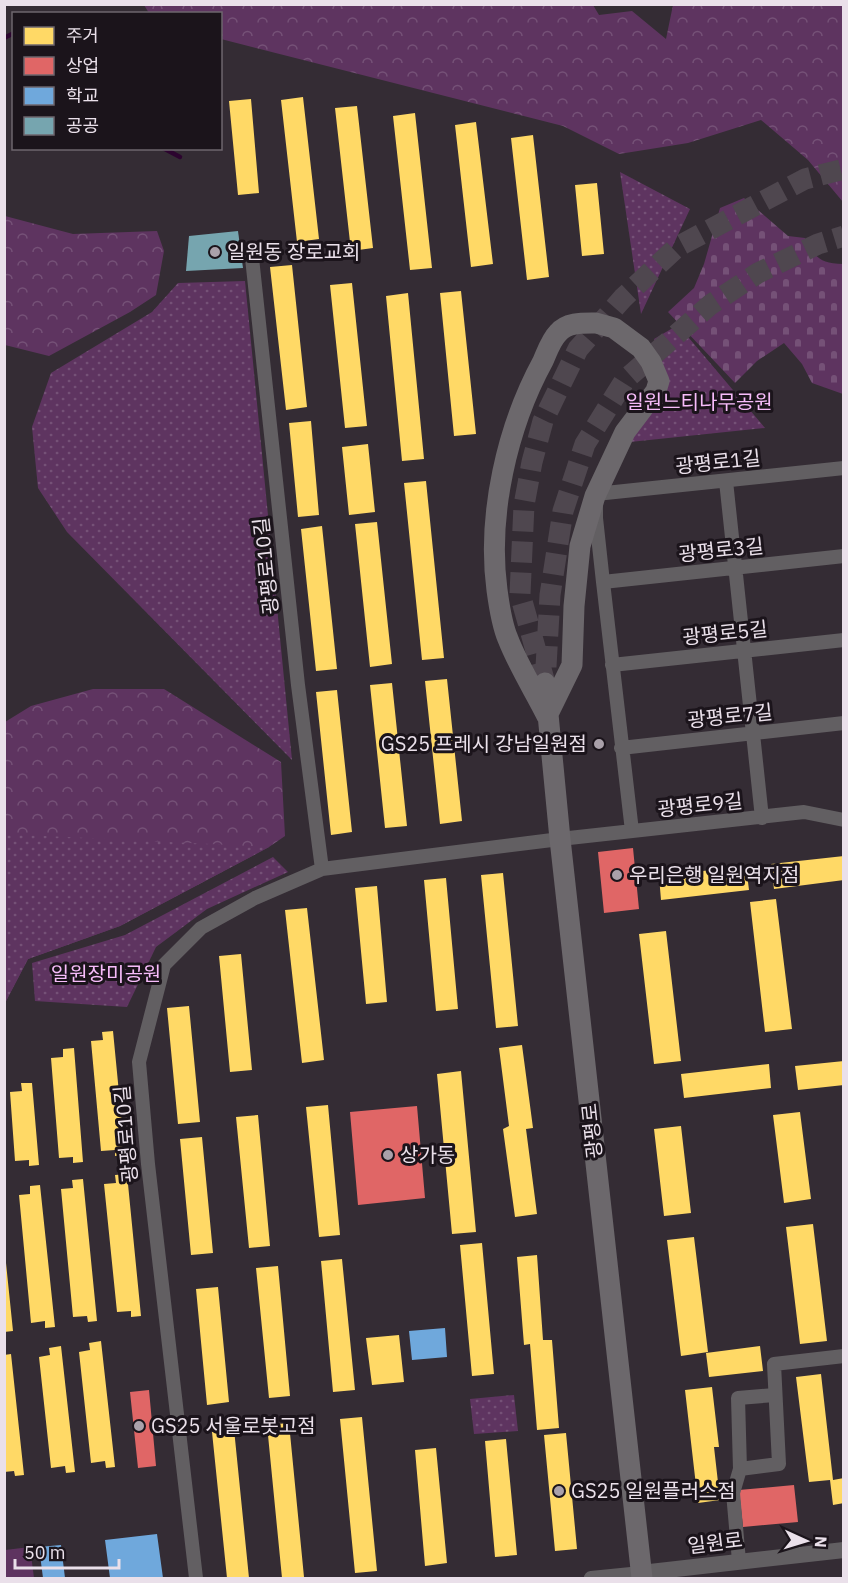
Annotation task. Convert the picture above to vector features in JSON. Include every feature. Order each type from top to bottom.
[{"type":"main road","points":[[596,323],[614,328],[640,348],[651,362],[658,381],[656,391],[626,432],[595,496],[580,546],[574,606],[572,665],[547,716],[507,637],[497,589],[495,547],[500,488],[506,459],[526,399],[534,378],[558,333],[568,325],[596,323]]},
{"type":"main road","name":"광평로","points":[[545,683],[641,1576]]},
{"type":"street","name":"광평로10길","points":[[252,258],[297,673],[322,869]]},
{"type":"street","name":"광평로1길","points":[[603,582],[596,518],[596,494],[843,468]]},
{"type":"street","points":[[726,481],[762,818]]},
{"type":"street","name":"광평로3길","points":[[603,582],[843,556]]},
{"type":"street","points":[[603,582],[632,831]]},
{"type":"street","name":"광평로5길","points":[[612,665],[843,640]]},
{"type":"street","name":"광평로7길","points":[[621,748],[843,723]]},
{"type":"street","name":"광평로9길","points":[[560,839],[804,812],[843,820]]},
{"type":"street","name":"광평로10길","points":[[196,1578],[148,1164],[139,1062],[164,965],[201,928],[255,898],[322,869],[560,839]]},
{"type":"street","points":[[740,1469],[779,1464],[774,1364],[843,1356]]},
{"type":"street","points":[[739,1561],[733,1493],[740,1469],[738,1398],[775,1395]]},
{"type":"street","name":"일원로","points":[[591,1578],[641,1576],[739,1561],[843,1550]]},
{"type":"green space","points":[[144,5],[593,5],[599,15],[632,11],[666,39],[673,5],[843,5],[843,202],[808,160],[761,120],[688,143],[619,154],[563,126],[222,39],[222,12],[148,12]]},
{"type":"green space","points":[[620,172],[690,209],[641,314]]},
{"type":"green space","points":[[744,198],[788,236],[805,238],[819,258],[843,264],[843,394],[812,383],[802,364],[784,343],[757,361],[735,383],[668,312],[694,288],[704,264],[720,208]]},
{"type":"green space","points":[[5,216],[73,234],[157,231],[164,251],[156,295],[130,312],[49,356],[5,345]]},
{"type":"green space","points":[[245,281],[292,760],[67,532],[38,488],[32,427],[51,373],[152,312],[178,283]]},
{"type":"green space","name":"일원느티나무공원","points":[[678,325],[765,428],[630,442],[667,391],[654,339]]},
{"type":"green space","points":[[93,689],[164,689],[281,762],[285,836],[269,847],[120,926],[28,959],[5,1003],[5,722],[31,706]]},
{"type":"green space","points":[[5,834],[269,847],[120,926],[28,959],[5,1003]]},
{"type":"green space","name":"일원장미공원","points":[[273,857],[288,872],[207,909],[156,947],[127,1007],[35,1001],[32,963],[125,935]]},
{"type":"green space","points":[[514,1395],[518,1431],[474,1434],[470,1399]]},
{"type":"green space","points":[[30,1547],[34,1578],[5,1578],[5,1550]]},
{"type":"building: 주거","points":[[303,97],[319,239],[297,242],[281,100]]},
{"type":"building: 주거","points":[[251,99],[259,193],[238,195],[229,101]]},
{"type":"building: 주거","points":[[357,106],[373,248],[351,251],[335,108]]},
{"type":"building: 주거","points":[[415,113],[432,268],[410,270],[393,116]]},
{"type":"building: 주거","points":[[476,122],[493,264],[471,267],[455,125]]},
{"type":"building: 주거","points":[[533,135],[549,277],[527,280],[511,138]]},
{"type":"building: 주거","points":[[597,183],[604,254],[582,256],[575,185]]},
{"type":"building: 주거","points":[[292,265],[307,407],[286,410],[270,267]]},
{"type":"building: 주거","points":[[352,283],[367,426],[345,428],[330,285]]},
{"type":"building: 주거","points":[[461,291],[476,434],[454,436],[440,293]]},
{"type":"building: 주거","points":[[408,293],[424,459],[402,461],[386,296]]},
{"type":"building: 주거","points":[[311,421],[319,515],[298,517],[289,423]]},
{"type":"building: 주거","points":[[368,444],[375,512],[349,515],[342,447]]},
{"type":"building: 주거","points":[[426,481],[444,658],[422,660],[404,483]]},
{"type":"building: 주거","points":[[377,522],[392,664],[370,667],[355,524]]},
{"type":"building: 주거","points":[[322,526],[337,669],[316,671],[301,529]]},
{"type":"building: 주거","points":[[447,679],[462,821],[440,824],[425,681]]},
{"type":"building: 주거","points":[[392,683],[407,826],[385,828],[370,685]]},
{"type":"building: 주거","points":[[337,690],[352,832],[331,835],[316,692]]},
{"type":"building: 주거","points":[[844,856],[844,880],[774,889],[771,864]]},
{"type":"building: 주거","points":[[746,866],[749,890],[661,900],[659,876]]},
{"type":"building: 주거","points":[[503,873],[518,1026],[496,1028],[481,875]]},
{"type":"building: 주거","points":[[446,878],[458,1009],[436,1011],[424,880]]},
{"type":"building: 주거","points":[[377,886],[387,1002],[366,1004],[355,888]]},
{"type":"building: 주거","points":[[776,899],[792,1029],[765,1032],[750,902]]},
{"type":"building: 주거","points":[[307,908],[324,1060],[302,1063],[285,910]]},
{"type":"building: 주거","points":[[666,931],[681,1061],[654,1064],[639,934]]},
{"type":"building: 주거","points":[[241,954],[252,1070],[230,1072],[219,956]]},
{"type":"building: 주거","points":[[189,1006],[200,1122],[178,1124],[167,1008]]},
{"type":"building: 주거","points":[[113,1031],[125,1155],[115,1156],[115,1150],[101,1151],[91,1041],[103,1040],[102,1032]]},
{"type":"building: 주거","points":[[522,1045],[533,1128],[526,1129],[537,1214],[515,1217],[503,1129],[509,1126],[499,1048]]},
{"type":"building: 주거","points":[[74,1048],[83,1162],[73,1163],[73,1157],[59,1158],[51,1058],[63,1057],[63,1049]]},
{"type":"building: 주거","points":[[844,1061],[844,1085],[798,1090],[795,1066]]},
{"type":"building: 주거","points":[[769,1064],[771,1088],[684,1098],[681,1074]]},
{"type":"building: 주거","points":[[461,1071],[476,1232],[452,1234],[437,1074]]},
{"type":"building: 주거","points":[[21,1083],[32,1083],[39,1165],[29,1166],[29,1160],[15,1161],[10,1092],[22,1091]]},
{"type":"building: 주거","points":[[328,1105],[340,1235],[319,1237],[306,1107]]},
{"type":"building: 주거","points":[[800,1112],[811,1199],[784,1203],[773,1115]]},
{"type":"building: 주거","points":[[258,1115],[270,1246],[249,1248],[236,1117]]},
{"type":"building: 주거","points":[[681,1126],[691,1213],[664,1216],[654,1129]]},
{"type":"building: 주거","points":[[202,1137],[213,1253],[191,1255],[180,1139]]},
{"type":"building: 주거","points":[[127,1174],[141,1316],[131,1317],[131,1311],[117,1312],[104,1184],[116,1183],[115,1175]]},
{"type":"building: 주거","points":[[83,1179],[97,1321],[88,1322],[87,1316],[73,1317],[61,1189],[73,1188],[72,1180]]},
{"type":"building: 주거","points":[[40,1185],[55,1327],[45,1328],[45,1321],[31,1323],[19,1195],[30,1194],[30,1186]]},
{"type":"building: 주거","points":[[813,1224],[827,1341],[800,1344],[786,1227]]},
{"type":"building: 주거","points":[[694,1237],[708,1352],[681,1356],[667,1240]]},
{"type":"building: 주거","points":[[482,1243],[494,1374],[472,1376],[460,1245]]},
{"type":"building: 주거","points":[[537,1255],[543,1340],[552,1340],[559,1428],[537,1430],[530,1344],[524,1345],[517,1257]]},
{"type":"building: 주거","points":[[342,1259],[355,1390],[333,1392],[321,1261]]},
{"type":"building: 주거","points":[[4,1263],[6,1263],[13,1331],[4,1332]]},
{"type":"building: 주거","points":[[278,1266],[290,1396],[269,1398],[256,1268]]},
{"type":"building: 주거","points":[[218,1287],[229,1402],[207,1405],[196,1289]]},
{"type":"building: 주거","points":[[399,1335],[404,1382],[372,1385],[366,1338]]},
{"type":"building: 주거","points":[[101,1341],[115,1467],[106,1468],[105,1461],[91,1463],[79,1352],[90,1350],[89,1343]]},
{"type":"building: 주거","points":[[61,1346],[75,1472],[66,1473],[65,1466],[51,1468],[39,1357],[50,1355],[49,1348]]},
{"type":"building: 주거","points":[[760,1346],[763,1371],[709,1377],[706,1353]]},
{"type":"building: 주거","points":[[11,1354],[24,1475],[15,1476],[14,1471],[4,1472],[4,1355]]},
{"type":"building: 주거","points":[[821,1374],[833,1480],[844,1478],[844,1503],[833,1505],[830,1480],[809,1482],[796,1377]]},
{"type":"building: 주거","points":[[712,1387],[719,1447],[714,1447],[720,1500],[698,1503],[685,1390]]},
{"type":"building: 주거","points":[[362,1417],[377,1571],[355,1573],[340,1419]]},
{"type":"building: 주거","points":[[289,1423],[304,1577],[282,1578],[267,1425]]},
{"type":"building: 주거","points":[[234,1429],[249,1578],[227,1578],[212,1432]]},
{"type":"building: 주거","points":[[566,1433],[577,1549],[555,1551],[544,1435]]},
{"type":"building: 주거","points":[[506,1439],[517,1555],[495,1557],[485,1441]]},
{"type":"building: 주거","points":[[436,1448],[447,1563],[425,1566],[415,1450]]},
{"type":"building: 상업","points":[[633,848],[639,909],[604,913],[598,852]]},
{"type":"building: 상업","name":"상가동","points":[[417,1106],[425,1198],[358,1205],[350,1112]]},
{"type":"building: 상업","points":[[149,1390],[156,1466],[138,1468],[130,1392]]},
{"type":"building: 상업","points":[[794,1485],[798,1522],[743,1527],[739,1490]]},
{"type":"building: 학교","points":[[445,1328],[447,1357],[412,1360],[409,1331]]},
{"type":"building: 학교","points":[[157,1534],[163,1578],[110,1578],[105,1540]]},
{"type":"building: 학교","points":[[61,1545],[65,1578],[43,1578],[39,1547]]},
{"type":"building: 공공","name":"일원동 장로교회","points":[[238,231],[243,268],[186,271],[189,236]]},
{"type":"waterway","points":[[4,38],[12,34]]},
{"type":"waterway","points":[[167,150],[180,157]]},
{"type":"tunnel","points":[[545,683],[520,594],[524,505],[543,421],[578,349],[623,298],[677,247],[805,179],[844,169]]},
{"type":"tunnel","points":[[546,667],[550,595],[563,511],[585,444],[625,380],[710,305],[758,273],[818,244],[844,236]]},
{"type":"place","name":"일원동 장로교회","points":[[215,252]]},
{"type":"place","name":"GS25 프레시 강남일원점","points":[[599,744]]},
{"type":"place","name":"우리은행 일원역지점","points":[[617,875]]},
{"type":"place","name":"상가동","points":[[388,1155]]},
{"type":"place","name":"GS25 서울로봇고점","points":[[139,1426]]},
{"type":"place","name":"GS25 일원플러스점","points":[[559,1491]]}]
